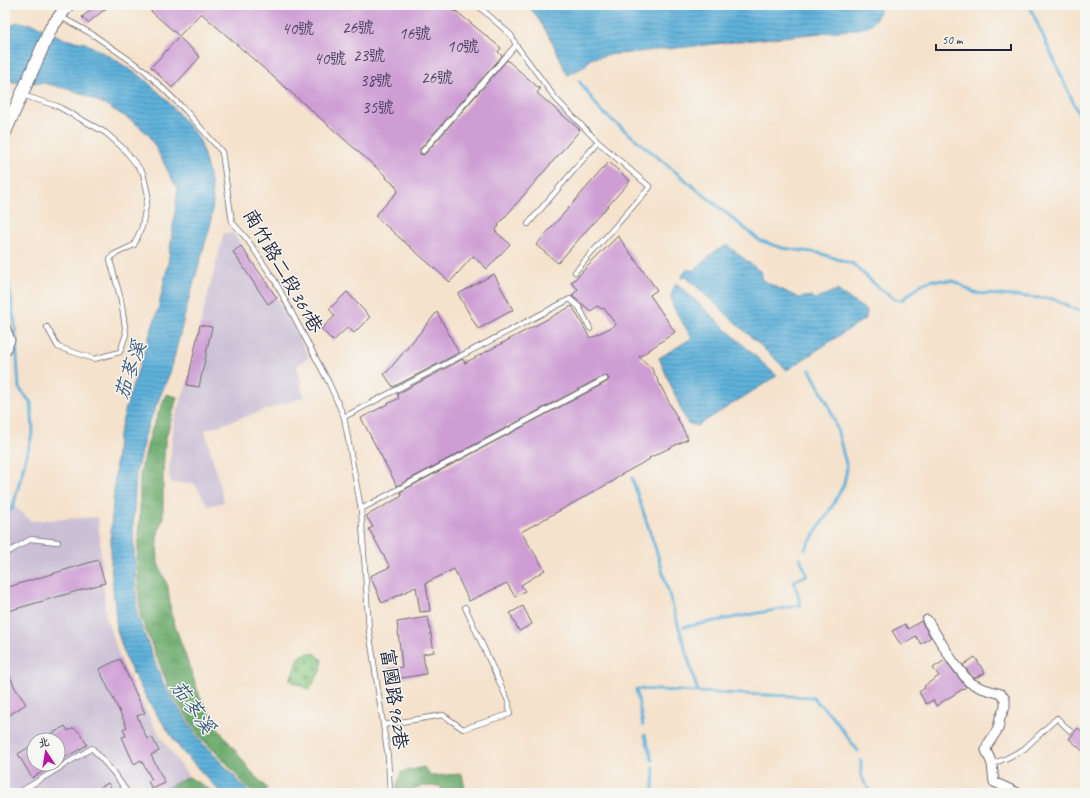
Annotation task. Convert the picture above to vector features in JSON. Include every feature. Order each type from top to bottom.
[{"type":"street","points":[[5,132],[50,28],[68,5]]},
{"type":"street","points":[[5,327],[10,340],[5,352]]},
{"type":"street","points":[[927,620],[952,660],[969,682],[981,688],[1001,694],[1006,699],[998,729],[988,744],[986,750],[992,764],[994,782],[1018,793]]},
{"type":"lane","points":[[477,5],[511,35],[516,45],[556,99],[598,142],[650,187],[575,272]]},
{"type":"lane","name":"南竹路二段361巷","points":[[59,16],[92,34],[144,70],[186,111],[222,152],[232,222],[246,239],[275,281],[329,383],[344,417],[361,509],[368,609]]},
{"type":"lane","points":[[423,151],[516,45]]},
{"type":"lane","points":[[23,92],[57,106],[106,132],[124,149],[144,173],[148,195],[142,227],[134,245],[113,255],[110,260],[121,300],[126,334],[120,352],[94,359],[58,347],[47,327]]},
{"type":"lane","points":[[528,224],[598,142]]},
{"type":"lane","points":[[344,417],[570,299],[579,307],[590,328]]},
{"type":"lane","points":[[361,509],[605,379]]},
{"type":"lane","points":[[5,554],[31,539],[58,542]]},
{"type":"lane","points":[[384,725],[443,715],[463,729],[510,714],[509,703],[465,607]]},
{"type":"lane","name":"富國路962巷","points":[[368,609],[369,630],[388,757],[390,793]]},
{"type":"lane","points":[[992,764],[1024,749],[1057,718],[1070,731]]},
{"type":"lane","points":[[18,793],[92,748],[113,772],[128,793]]},
{"type":"shaded area","points":[[224,233],[233,233],[277,298],[309,357],[297,366],[304,397],[205,430],[224,502],[208,506],[195,484],[172,483],[169,475],[174,420],[187,384],[200,325]]},
{"type":"shaded area","points":[[5,498],[31,521],[98,517],[106,618],[125,673],[159,734],[189,777],[155,793],[5,793]]},
{"type":"green space","points":[[166,394],[177,397],[165,442],[163,517],[157,537],[158,563],[168,587],[171,614],[200,697],[218,728],[253,774],[267,788],[266,793],[252,793],[227,764],[200,737],[171,693],[140,616],[137,563],[140,510],[140,473],[151,432]]},
{"type":"green space","points":[[307,653],[316,654],[322,660],[321,670],[309,690],[290,680],[299,657]]},
{"type":"green space","points":[[424,767],[431,776],[462,774],[466,793],[442,793],[441,786],[422,786],[401,793],[396,789],[401,772]]},
{"type":"green space","points":[[189,777],[215,793],[155,793]]},
{"type":"water","points":[[528,5],[881,5],[875,20],[866,27],[608,55],[590,59],[584,67],[567,75],[550,38]]},
{"type":"water","points":[[18,22],[36,25],[64,39],[85,43],[111,57],[143,78],[165,98],[200,141],[211,182],[213,201],[211,223],[188,302],[171,370],[147,428],[136,472],[133,526],[137,615],[164,686],[199,739],[249,793],[221,793],[181,750],[151,706],[127,662],[117,630],[111,564],[111,529],[118,438],[128,400],[158,310],[168,264],[178,190],[149,135],[134,122],[106,105],[75,91],[44,83],[12,82],[5,77],[5,29]]},
{"type":"water","points":[[727,245],[762,273],[762,280],[799,298],[812,296],[815,299],[837,290],[867,311],[866,318],[787,370],[686,277],[681,278],[686,270],[694,270],[714,252]]},
{"type":"water","points":[[676,283],[777,376],[697,426],[687,423],[659,358],[692,338],[673,307],[671,295]]},
{"type":"building","points":[[97,5],[110,5],[88,23],[82,17]]},
{"type":"building","points":[[144,5],[447,5],[501,48],[498,52],[502,56],[420,149],[420,154],[423,155],[426,153],[507,60],[540,89],[537,93],[580,130],[498,225],[499,226],[495,231],[510,244],[487,269],[473,256],[450,282],[375,216],[398,191],[395,185],[386,178],[387,177],[201,13],[179,36]]},
{"type":"building","points":[[179,37],[200,57],[172,88],[151,67]]},
{"type":"building","points":[[609,162],[630,181],[558,263],[536,245]]},
{"type":"building","points":[[618,236],[657,290],[650,295],[675,332],[639,357],[651,367],[688,439],[649,458],[650,459],[615,478],[615,480],[521,532],[545,570],[521,585],[525,591],[515,597],[507,583],[469,601],[454,569],[426,583],[430,611],[420,612],[416,587],[382,603],[370,576],[390,567],[369,529],[373,527],[366,516],[402,496],[400,492],[607,382],[609,379],[607,376],[603,376],[397,486],[361,418],[399,398],[397,394],[463,359],[465,363],[572,306],[590,338],[616,325],[604,308],[602,309],[597,306],[591,311],[572,296],[578,289],[571,283]]},
{"type":"building","points":[[241,246],[277,298],[268,304],[233,252]]},
{"type":"building","points":[[494,274],[513,310],[478,329],[458,294]]},
{"type":"building","points":[[347,292],[370,317],[354,333],[348,327],[333,341],[321,329],[335,316],[329,309]]},
{"type":"building","points":[[437,312],[459,353],[393,387],[384,374]]},
{"type":"building","points":[[200,325],[212,327],[199,387],[187,385]]},
{"type":"building","points":[[98,560],[105,583],[5,612],[5,588]]},
{"type":"building","points":[[523,606],[532,624],[519,631],[510,613]]},
{"type":"building","points":[[428,617],[434,652],[423,654],[426,674],[389,680],[387,669],[402,667],[397,622]]},
{"type":"building","points":[[921,621],[931,637],[921,644],[916,636],[901,645],[892,631],[905,624],[908,629]]},
{"type":"building","points":[[975,657],[985,673],[975,678],[963,665]]},
{"type":"building","points":[[120,659],[145,713],[137,716],[147,739],[152,737],[159,751],[151,755],[165,783],[152,789],[148,781],[152,780],[141,760],[134,764],[122,737],[126,736],[123,729],[127,727],[99,669]]},
{"type":"building","points":[[945,660],[966,687],[936,706],[933,700],[926,704],[919,692],[925,688],[924,686],[939,676],[933,668]]},
{"type":"building","points":[[5,664],[15,688],[26,704],[5,718]]},
{"type":"building","points":[[65,726],[68,731],[74,728],[80,733],[87,745],[66,757],[66,732],[55,732]]},
{"type":"building","points":[[1078,728],[1085,734],[1085,753],[1069,739]]},
{"type":"building","points":[[26,749],[26,768],[18,754]]},
{"type":"building","points":[[28,772],[42,772],[32,778]]},
{"type":"building","points":[[108,783],[114,793],[91,793]]},
{"type":"waterway","points":[[1029,5],[1085,128]]},
{"type":"waterway","points":[[579,81],[601,111],[759,240],[782,248],[819,253],[853,264],[878,287],[895,299],[902,300],[922,284],[933,280],[954,281],[975,293],[1053,299],[1085,314]]},
{"type":"waterway","points":[[5,281],[9,285],[15,325],[19,388],[31,403],[33,430],[13,507],[5,516]]},
{"type":"waterway","points":[[805,549],[833,505],[844,484],[847,468],[837,429],[829,406],[810,370]]},
{"type":"waterway","points":[[632,478],[657,553],[698,692],[812,697],[831,715],[858,751]]},
{"type":"waterway","points":[[684,627],[801,605],[794,581],[807,575],[800,558]]},
{"type":"waterway","points":[[643,725],[636,689],[698,692]]},
{"type":"waterway","points":[[645,735],[652,760]]},
{"type":"waterway","points":[[861,761],[861,776],[871,793]]},
{"type":"waterway","points":[[653,793],[654,767]]},
{"type":"water label","name":"茄苳溪","points":[[130,370]]},
{"type":"water label","name":"茄苳溪","points":[[193,707]]}]
